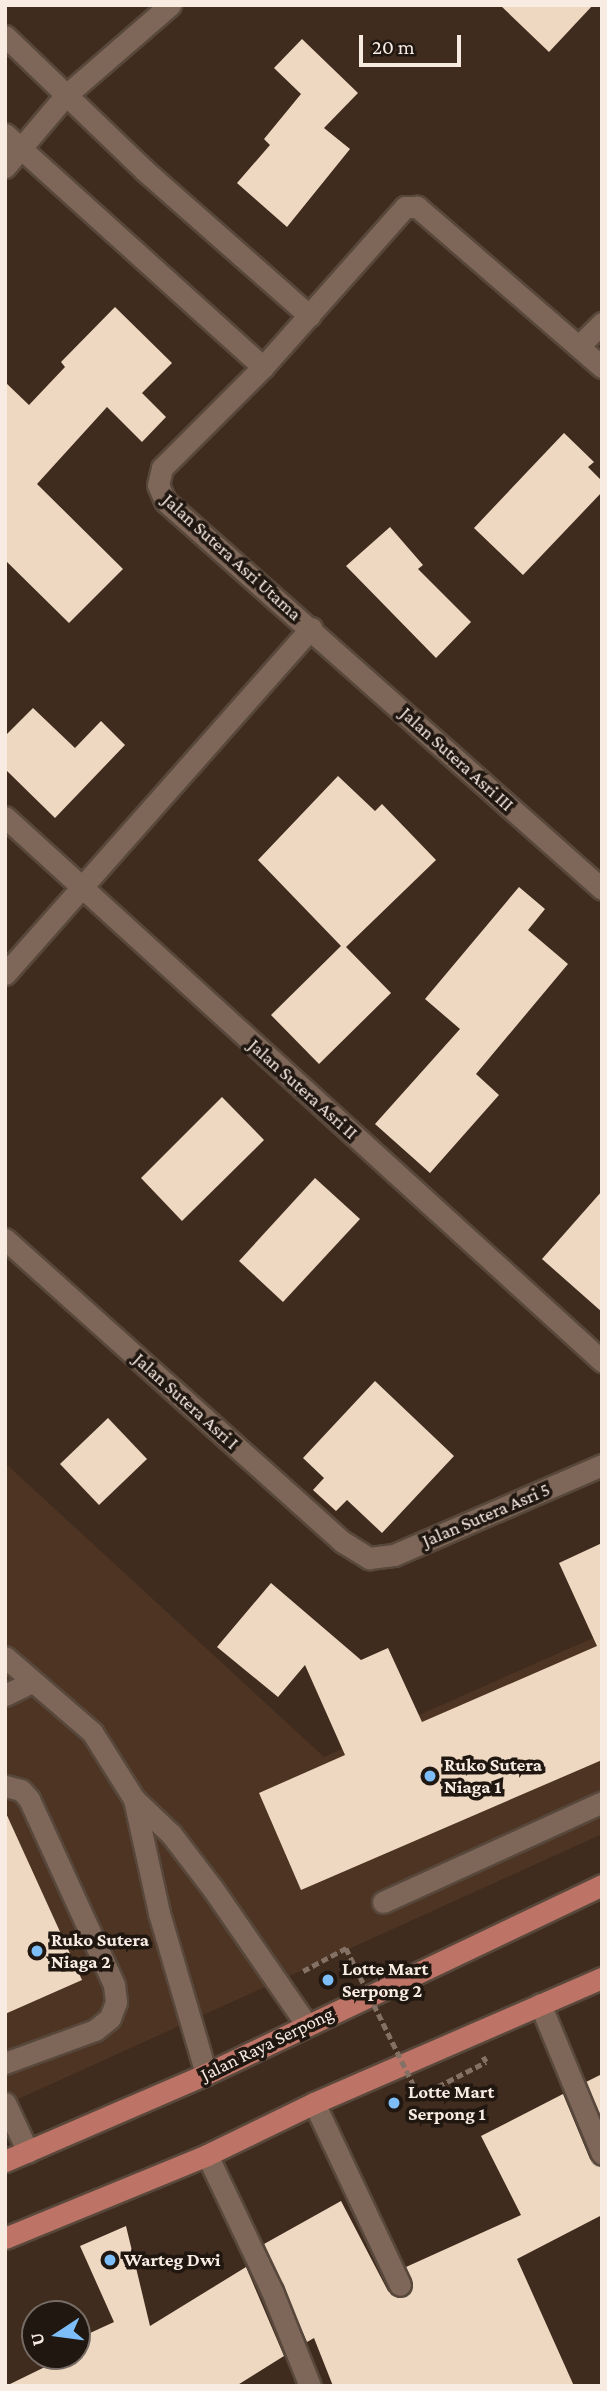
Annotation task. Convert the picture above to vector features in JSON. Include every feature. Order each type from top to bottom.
[{"type":"main road","name":"Jalan Raya Serpong","points":[[5,2161],[206,2074],[602,1885]]},
{"type":"main road","points":[[5,2238],[207,2155],[314,2103],[602,1978]]},
{"type":"street","points":[[5,167],[65,96],[170,5]]},
{"type":"street","points":[[5,36],[65,96],[310,316]]},
{"type":"street","points":[[5,134],[262,367]]},
{"type":"street","name":"Jalan Sutera Asri Utama","points":[[5,974],[311,628],[165,501],[158,485],[162,468],[310,316],[396,214],[417,207],[579,346]]},
{"type":"street","points":[[602,323],[579,346],[602,367]]},
{"type":"street","name":"Jalan Sutera Asri III","points":[[311,628],[602,889]]},
{"type":"street","name":"Jalan Sutera Asri II","points":[[5,817],[602,1361]]},
{"type":"street","name":"Jalan Sutera Asri I","points":[[5,1239],[343,1542],[369,1558]]},
{"type":"street","name":"Jalan Sutera Asri 5","points":[[369,1558],[394,1555],[602,1465]]},
{"type":"street","points":[[5,1657],[92,1732],[134,1799],[196,1867],[313,2021]]},
{"type":"street","points":[[5,1695],[32,1682]]},
{"type":"street","points":[[5,1786],[21,1790],[29,1799],[114,1985],[116,2002],[110,2018],[94,2030],[5,2063]]},
{"type":"street","points":[[134,1799],[159,1913],[206,2074]]},
{"type":"street","points":[[383,1902],[602,1802]]},
{"type":"street","points":[[541,2004],[602,2154]]},
{"type":"street","points":[[5,2103],[27,2151]]},
{"type":"street","points":[[314,2103],[400,2285]]},
{"type":"street","points":[[207,2155],[272,2291],[310,2386]]},
{"type":"path","points":[[313,2021],[300,1972],[346,1948],[419,2096]]},
{"type":"shaded area","points":[[5,1463],[324,1757],[602,1634],[602,1834],[5,2105]]},
{"type":"building","points":[[500,5],[593,5],[549,52]]},
{"type":"building","points":[[302,39],[358,93],[324,128],[350,149],[287,227],[237,183],[270,145],[264,139],[301,94],[274,68]]},
{"type":"building","points":[[115,307],[172,363],[142,393],[166,417],[142,442],[107,407],[37,484],[123,569],[69,623],[5,560],[5,382],[29,405],[65,367],[61,362]]},
{"type":"building","points":[[564,433],[594,462],[588,467],[602,481],[602,492],[523,575],[474,528]]},
{"type":"building","points":[[390,527],[423,565],[418,569],[471,622],[436,658],[346,566]]},
{"type":"building","points":[[33,708],[75,748],[101,721],[125,745],[55,818],[5,769],[5,736]]},
{"type":"building","points":[[338,776],[375,811],[382,804],[436,860],[346,947],[391,993],[319,1064],[271,1015],[341,946],[258,860]]},
{"type":"building","points":[[519,887],[545,909],[528,930],[568,964],[476,1074],[499,1095],[430,1173],[375,1124],[460,1029],[425,999]]},
{"type":"building","points":[[222,1097],[264,1140],[182,1221],[141,1178]]},
{"type":"building","points":[[315,1178],[360,1219],[283,1302],[239,1261]]},
{"type":"building","points":[[602,1191],[602,1312],[542,1259]]},
{"type":"building","points":[[375,1381],[454,1456],[382,1533],[347,1500],[336,1511],[313,1490],[324,1478],[303,1458]]},
{"type":"building","points":[[108,1418],[147,1459],[99,1505],[60,1464]]},
{"type":"building","name":"Ruko Sutera Niaga 1","points":[[602,1543],[602,1760],[301,1890],[259,1793],[345,1755],[305,1665],[278,1697],[217,1647],[271,1583],[361,1660],[388,1648],[422,1722],[597,1646],[559,1563]]},
{"type":"building","name":"Ruko Sutera Niaga 2","points":[[5,1811],[82,1980],[5,2014]]},
{"type":"building","points":[[602,2074],[602,2119],[586,2082]]},
{"type":"building","points":[[563,2094],[590,2159],[602,2167],[602,2215],[517,2259],[574,2386],[333,2386],[314,2338],[307,2342],[264,2244],[341,2201],[388,2291],[398,2298],[406,2296],[413,2285],[406,2267],[521,2215],[481,2136]]},
{"type":"building","points":[[126,2226],[150,2326],[246,2267],[284,2356],[236,2386],[6,2386],[39,2370],[91,2370],[91,2333],[114,2322],[80,2246]]},
{"type":"place","name":"Ruko Sutera Niaga 1","points":[[430,1776]]},
{"type":"place","name":"Ruko Sutera Niaga 2","points":[[37,1951]]},
{"type":"place","name":"Lotte Mart Serpong 2","points":[[328,1980]]},
{"type":"place","name":"Lotte Mart Serpong 1","points":[[394,2103]]},
{"type":"place","name":"Warteg Dwi","points":[[110,2260]]}]
